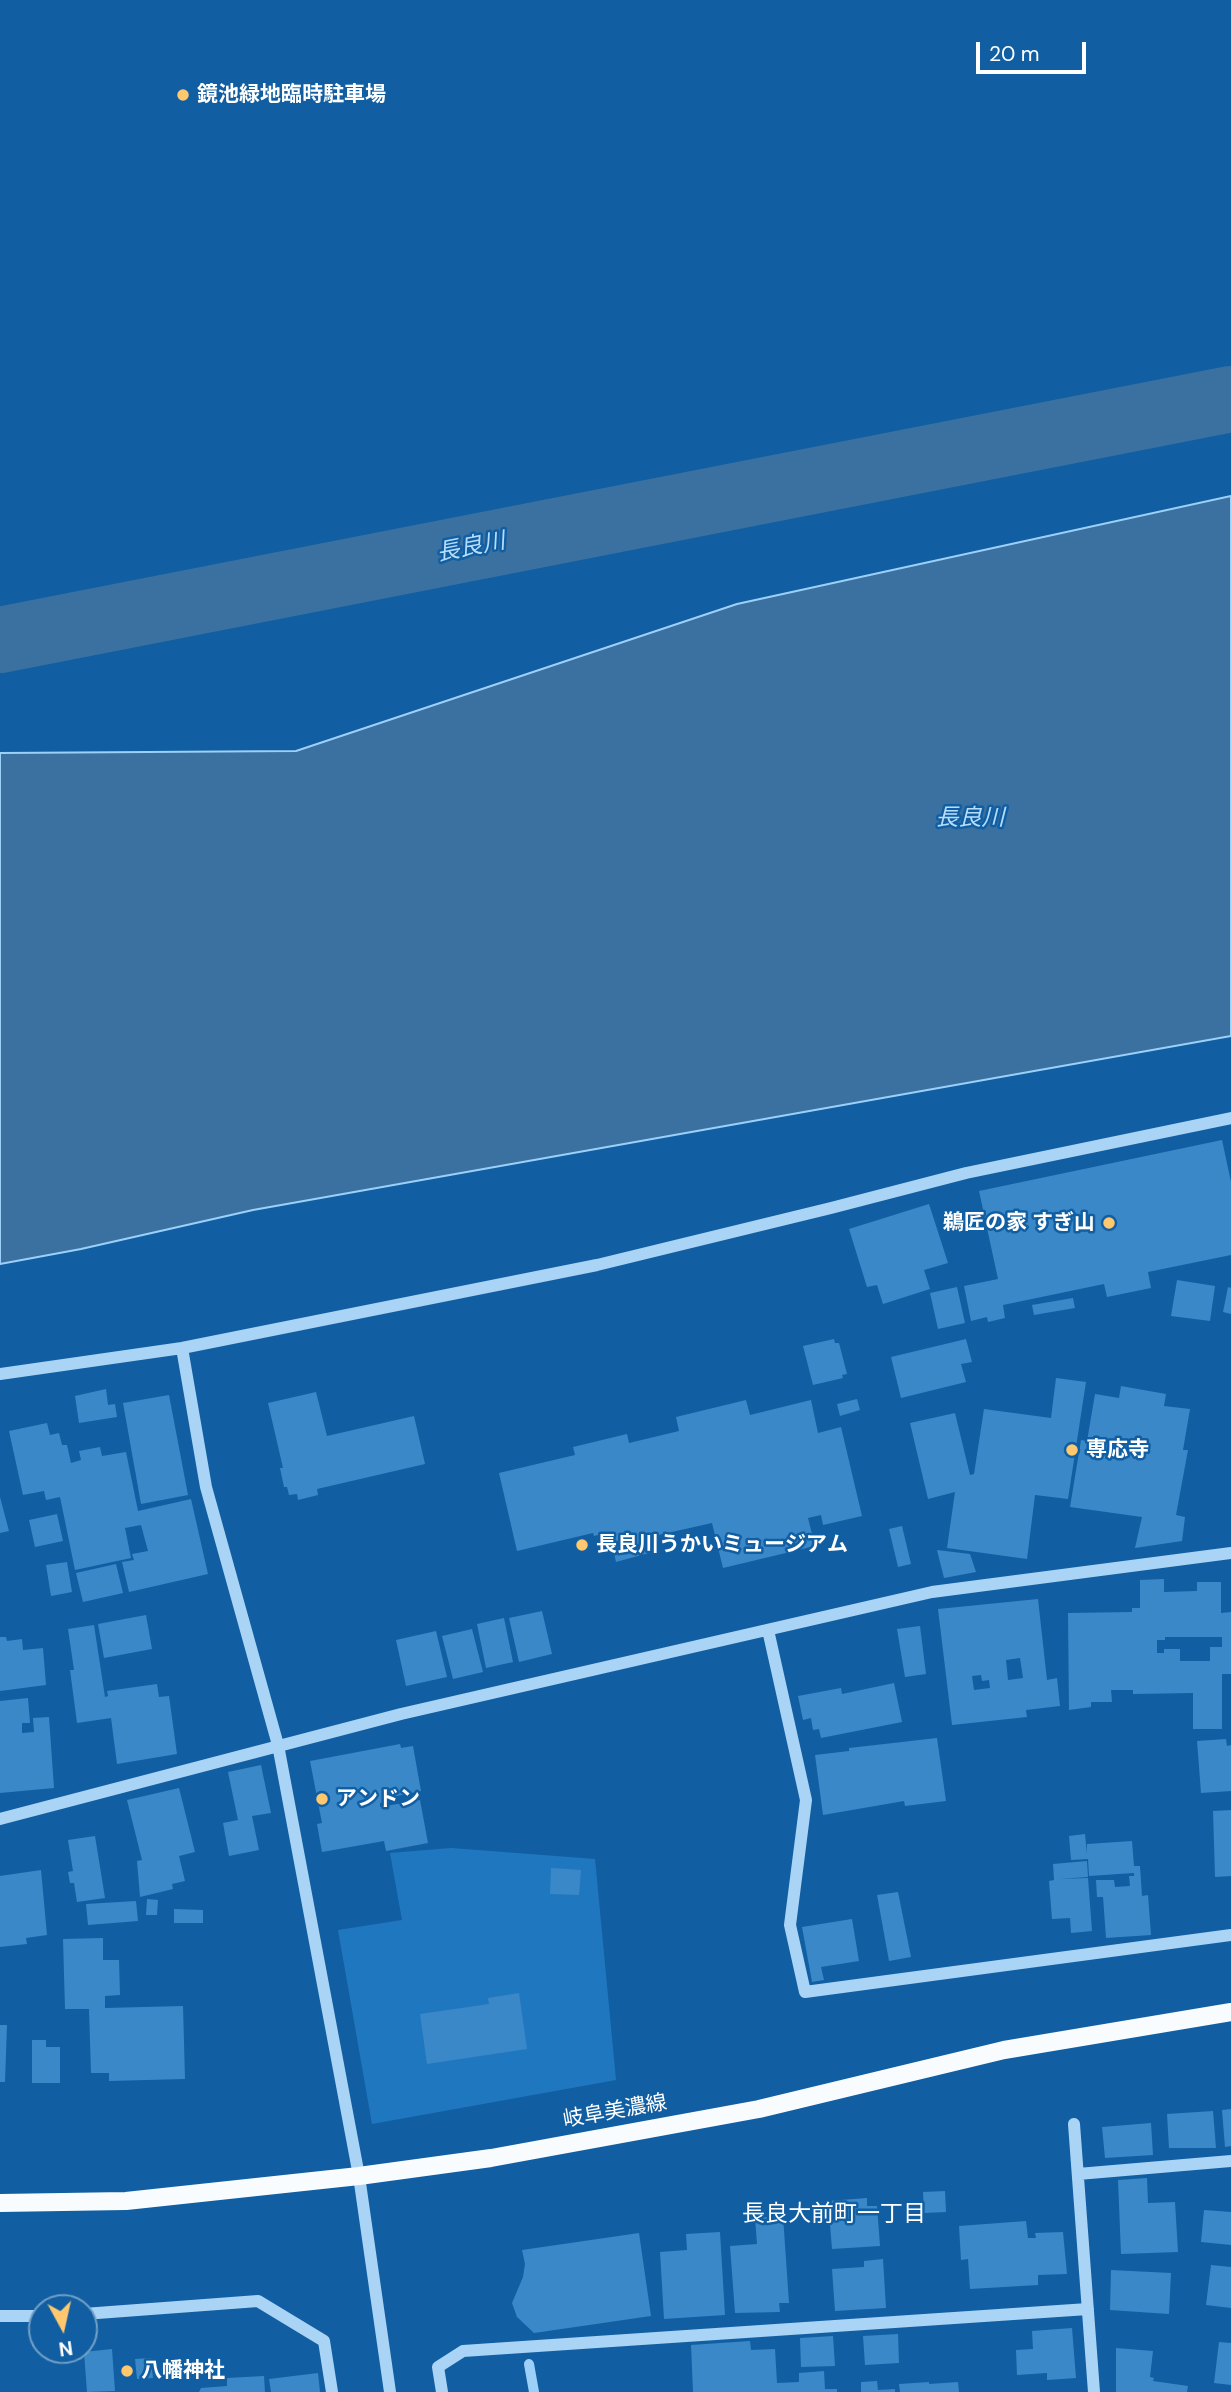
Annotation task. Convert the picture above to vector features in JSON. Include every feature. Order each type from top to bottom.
[{"type":"main road","name":"岐阜美濃線","points":[[0,2203],[126,2201],[359,2176],[491,2158],[746,2111],[1004,2050],[1231,2012]]},
{"type":"street","points":[[0,1374],[182,1348],[597,1265],[831,1209],[966,1173],[1231,1118]]},
{"type":"street","points":[[182,1348],[206,1487],[278,1745],[359,2176],[390,2392]]},
{"type":"street","points":[[0,1819],[401,1714],[932,1592],[1231,1553]]},
{"type":"street","points":[[768,1630],[806,1800],[790,1925],[805,1992],[1231,1936]]},
{"type":"street","points":[[1074,2124],[1094,2392]]},
{"type":"street","points":[[1078,2174],[1231,2161]]},
{"type":"street","points":[[98,2313],[258,2301],[324,2341],[332,2392]]},
{"type":"street","points":[[442,2392],[438,2367],[463,2351],[1088,2308]]},
{"type":"street","points":[[0,2316],[28,2316]]},
{"type":"shaded area","points":[[451,1848],[595,1859],[616,2080],[372,2124],[338,1930],[402,1920],[390,1853]]},
{"type":"water","name":"長良川","points":[[1231,496],[1231,1036],[253,1210],[81,1249],[0,1264],[0,753],[296,751],[737,604]]},
{"type":"building","name":"鵜匠の家 すぎ山","points":[[1222,1140],[1231,1182],[1231,1255],[1148,1272],[1151,1288],[1107,1297],[1104,1284],[1003,1305],[1005,1318],[988,1322],[987,1317],[971,1321],[964,1286],[998,1279],[979,1191]]},
{"type":"building","points":[[929,1204],[948,1263],[924,1270],[930,1289],[883,1304],[877,1285],[867,1287],[849,1229]]},
{"type":"building","points":[[1177,1280],[1215,1286],[1210,1321],[1171,1316]]},
{"type":"building","points":[[957,1287],[965,1323],[938,1329],[930,1293]]},
{"type":"building","points":[[1228,1287],[1231,1288],[1231,1314],[1223,1312]]},
{"type":"building","points":[[1073,1298],[1075,1308],[1034,1315],[1032,1305]]},
{"type":"building","points":[[834,1339],[835,1343],[839,1343],[847,1374],[842,1375],[843,1378],[813,1385],[803,1346]]},
{"type":"building","points":[[966,1339],[972,1362],[961,1364],[966,1382],[901,1398],[891,1357]]},
{"type":"building","points":[[1056,1378],[1086,1382],[1068,1499],[1035,1495],[1027,1559],[947,1548],[955,1492],[928,1499],[910,1423],[955,1413],[970,1475],[974,1474],[984,1409],[1051,1418]]},
{"type":"building","points":[[1121,1386],[1166,1394],[1164,1406],[1190,1409],[1183,1450],[1188,1450],[1176,1515],[1185,1517],[1182,1541],[1135,1548],[1142,1517],[1070,1507],[1081,1440],[1087,1441],[1095,1394],[1119,1398]]},
{"type":"building","points":[[106,1389],[108,1405],[115,1404],[117,1417],[79,1423],[75,1396]]},
{"type":"building","points":[[316,1392],[327,1436],[414,1416],[425,1464],[317,1489],[318,1495],[298,1500],[297,1494],[289,1495],[287,1487],[284,1487],[280,1468],[283,1468],[268,1403]]},
{"type":"building","points":[[169,1395],[188,1495],[141,1504],[123,1403]]},
{"type":"building","points":[[857,1399],[860,1410],[840,1416],[837,1404]]},
{"type":"building","points":[[746,1400],[750,1415],[811,1400],[818,1433],[841,1427],[862,1516],[823,1525],[821,1515],[808,1518],[815,1546],[723,1568],[712,1523],[645,1538],[649,1553],[616,1562],[609,1532],[594,1536],[593,1533],[517,1551],[499,1473],[575,1455],[573,1447],[627,1434],[629,1443],[679,1431],[676,1417]]},
{"type":"building","points":[[47,1423],[50,1435],[59,1433],[62,1445],[67,1445],[71,1463],[81,1460],[79,1451],[100,1447],[102,1456],[126,1452],[138,1511],[191,1499],[208,1574],[129,1592],[122,1562],[134,1560],[132,1554],[148,1551],[141,1525],[125,1528],[131,1558],[75,1570],[60,1497],[46,1500],[44,1491],[23,1495],[9,1431]]},
{"type":"building","points":[[0,1497],[9,1531],[0,1533]]},
{"type":"building","points":[[57,1514],[63,1541],[35,1547],[29,1520]]},
{"type":"building","points":[[902,1526],[911,1564],[898,1567],[889,1529]]},
{"type":"building","points":[[937,1550],[970,1554],[976,1572],[944,1578]]},
{"type":"building","points":[[67,1562],[72,1592],[51,1596],[46,1565]]},
{"type":"building","points":[[116,1564],[123,1593],[83,1602],[76,1573]]},
{"type":"building","points":[[1164,1579],[1164,1592],[1197,1591],[1197,1582],[1221,1582],[1221,1613],[1231,1612],[1231,1674],[1222,1674],[1222,1729],[1193,1729],[1193,1693],[1133,1694],[1133,1690],[1111,1690],[1112,1702],[1091,1702],[1091,1707],[1069,1710],[1068,1613],[1132,1612],[1132,1608],[1140,1608],[1140,1580]],"holes":[[[1165,1637],[1222,1637],[1222,1647],[1210,1647],[1210,1661],[1180,1661],[1180,1649],[1164,1649],[1164,1653],[1157,1653],[1157,1640],[1165,1640]]]},
{"type":"building","points":[[1038,1599],[1047,1680],[1057,1678],[1060,1706],[1026,1710],[1027,1717],[952,1725],[938,1609]],"holes":[[[1020,1658],[1023,1678],[1008,1680],[1006,1660]],[[981,1675],[982,1681],[989,1680],[990,1688],[974,1690],[972,1676]]]},
{"type":"building","points":[[542,1611],[552,1654],[519,1662],[509,1618]]},
{"type":"building","points":[[146,1615],[152,1649],[104,1658],[98,1624]]},
{"type":"building","points":[[504,1618],[513,1662],[486,1668],[477,1624]]},
{"type":"building","points":[[94,1625],[105,1697],[108,1696],[107,1691],[157,1684],[159,1697],[169,1696],[177,1754],[117,1764],[111,1718],[77,1723],[68,1629]]},
{"type":"building","points":[[920,1626],[926,1674],[905,1677],[897,1629]]},
{"type":"building","points":[[472,1629],[483,1672],[453,1679],[442,1636]]},
{"type":"building","points":[[436,1631],[447,1677],[406,1686],[396,1640]]},
{"type":"building","points":[[0,1637],[6,1637],[7,1641],[22,1639],[23,1650],[43,1648],[46,1685],[0,1691]]},
{"type":"building","points":[[894,1683],[902,1722],[821,1738],[819,1729],[813,1730],[811,1718],[803,1720],[798,1696],[841,1688],[842,1694]]},
{"type":"building","points":[[28,1698],[30,1723],[22,1723],[22,1733],[34,1732],[33,1718],[49,1717],[54,1788],[0,1793],[0,1701]]},
{"type":"building","points":[[937,1738],[946,1801],[905,1806],[904,1801],[823,1815],[815,1755],[849,1751],[849,1748]]},
{"type":"building","points":[[1226,1739],[1227,1746],[1231,1745],[1231,1791],[1201,1793],[1197,1741]]},
{"type":"building","points":[[400,1744],[401,1748],[413,1746],[421,1791],[397,1796],[397,1799],[380,1803],[380,1807],[420,1800],[428,1843],[386,1851],[384,1841],[322,1852],[317,1824],[322,1823],[310,1761]]},
{"type":"building","points":[[261,1765],[271,1813],[252,1816],[259,1850],[229,1856],[223,1823],[238,1820],[228,1772]]},
{"type":"building","points":[[179,1788],[195,1852],[179,1856],[185,1881],[172,1884],[173,1889],[140,1897],[137,1861],[142,1860],[127,1800]]},
{"type":"building","points":[[1231,1810],[1231,1876],[1215,1877],[1213,1811]]},
{"type":"building","points":[[1085,1834],[1087,1854],[1087,1844],[1132,1841],[1134,1866],[1140,1866],[1142,1896],[1148,1895],[1151,1935],[1106,1938],[1103,1897],[1097,1897],[1096,1880],[1114,1880],[1115,1887],[1130,1886],[1129,1876],[1134,1876],[1134,1873],[1089,1876],[1088,1859],[1071,1860],[1069,1836]]},
{"type":"building","points":[[95,1836],[105,1898],[77,1902],[74,1883],[70,1883],[68,1872],[73,1871],[68,1840]]},
{"type":"building","points":[[1087,1861],[1088,1877],[1059,1879],[1088,1878],[1092,1931],[1071,1933],[1070,1918],[1052,1919],[1049,1881],[1054,1880],[1053,1864]]},
{"type":"building","points":[[551,1868],[581,1870],[579,1895],[550,1894]]},
{"type":"building","points":[[41,1870],[47,1935],[26,1938],[27,1944],[0,1947],[0,1876]]},
{"type":"building","points":[[898,1892],[911,1957],[889,1961],[877,1895]]},
{"type":"building","points":[[147,1899],[158,1900],[157,1915],[146,1915]]},
{"type":"building","points":[[136,1901],[138,1921],[88,1925],[86,1904]]},
{"type":"building","points":[[174,1909],[203,1910],[203,1923],[174,1923]]},
{"type":"building","points":[[852,1919],[859,1961],[821,1967],[824,1980],[812,1982],[802,1927]]},
{"type":"building","points":[[103,1938],[103,1960],[119,1960],[120,1995],[105,1996],[105,2008],[183,2006],[185,2079],[109,2081],[109,2073],[91,2073],[89,2009],[65,2009],[63,1939]]},
{"type":"building","points":[[519,1993],[527,2049],[427,2064],[420,2014],[489,2004],[488,1998]]},
{"type":"building","points":[[0,2025],[7,2025],[5,2082],[0,2082]]},
{"type":"building","points":[[32,2040],[46,2040],[46,2047],[60,2047],[60,2083],[32,2083]]},
{"type":"building","points":[[1231,2109],[1231,2146],[1225,2147],[1222,2110]]},
{"type":"building","points":[[1213,2111],[1216,2148],[1169,2148],[1167,2114]]},
{"type":"building","points":[[1151,2123],[1153,2155],[1105,2158],[1102,2127]]},
{"type":"building","points":[[1147,2178],[1148,2203],[1175,2202],[1178,2252],[1121,2254],[1118,2180]]},
{"type":"building","points":[[945,2191],[946,2212],[924,2213],[923,2192]]},
{"type":"building","points":[[867,2198],[867,2206],[877,2206],[880,2246],[832,2249],[828,2201]]},
{"type":"building","points":[[1204,2210],[1231,2212],[1231,2245],[1201,2242]]},
{"type":"building","points":[[783,2216],[789,2303],[779,2303],[780,2312],[735,2313],[730,2246],[757,2244],[755,2218]]},
{"type":"building","points":[[1026,2221],[1028,2238],[1036,2238],[1035,2233],[1063,2232],[1067,2274],[1038,2275],[1038,2285],[970,2289],[968,2259],[961,2260],[959,2226]]},
{"type":"building","points":[[720,2232],[725,2315],[664,2319],[660,2252],[687,2250],[686,2234]]},
{"type":"building","points":[[639,2233],[651,2316],[534,2333],[517,2317],[512,2303],[523,2277],[525,2264],[522,2250]]},
{"type":"building","points":[[883,2259],[886,2308],[835,2311],[832,2269],[864,2267],[864,2261]]},
{"type":"building","points":[[1211,2265],[1231,2267],[1231,2308],[1206,2305]]},
{"type":"building","points":[[1111,2270],[1171,2273],[1169,2314],[1110,2310]]},
{"type":"building","points":[[1072,2328],[1076,2378],[1047,2380],[1047,2373],[1017,2375],[1016,2350],[1033,2349],[1032,2331]]},
{"type":"building","points":[[898,2334],[899,2363],[865,2365],[863,2336]]},
{"type":"building","points":[[833,2336],[835,2366],[801,2367],[800,2338]]},
{"type":"building","points":[[750,2341],[751,2350],[775,2349],[777,2383],[799,2382],[799,2373],[824,2371],[825,2389],[837,2389],[837,2392],[693,2392],[691,2345]]},
{"type":"building","points":[[1219,2342],[1231,2343],[1231,2385],[1214,2383]]},
{"type":"building","points":[[1116,2348],[1153,2351],[1150,2377],[1154,2378],[1153,2381],[1188,2386],[1187,2392],[1116,2392]]},
{"type":"building","points":[[112,2349],[115,2391],[87,2392],[85,2364],[98,2364],[98,2350]]},
{"type":"building","points":[[151,2358],[153,2378],[137,2379],[135,2359]]},
{"type":"building","points":[[318,2373],[320,2392],[271,2392],[269,2379]]},
{"type":"building","points":[[264,2376],[265,2392],[199,2392],[201,2388],[227,2386],[227,2378]]},
{"type":"building","points":[[877,2381],[878,2390],[895,2389],[895,2392],[861,2392],[861,2382]]},
{"type":"building","points":[[958,2382],[959,2392],[900,2392],[899,2384]]},
{"type":"waterway","name":"長良川","points":[[0,640],[1231,399]]},
{"type":"waterway","points":[[529,2364],[534,2392]]},
{"type":"place","name":"鏡池緑地臨時駐車場","points":[[183,95]]},
{"type":"place","name":"鵜匠の家 すぎ山","points":[[1109,1223]]},
{"type":"place","name":"専応寺","points":[[1072,1450]]},
{"type":"place","name":"長良川うかいミュージアム","points":[[582,1545]]},
{"type":"place","name":"アンドン","points":[[322,1799]]},
{"type":"place","name":"八幡神社","points":[[127,2371]]},
{"type":"district","name":"長良大前町一丁目","points":[[834,2215]]}]
